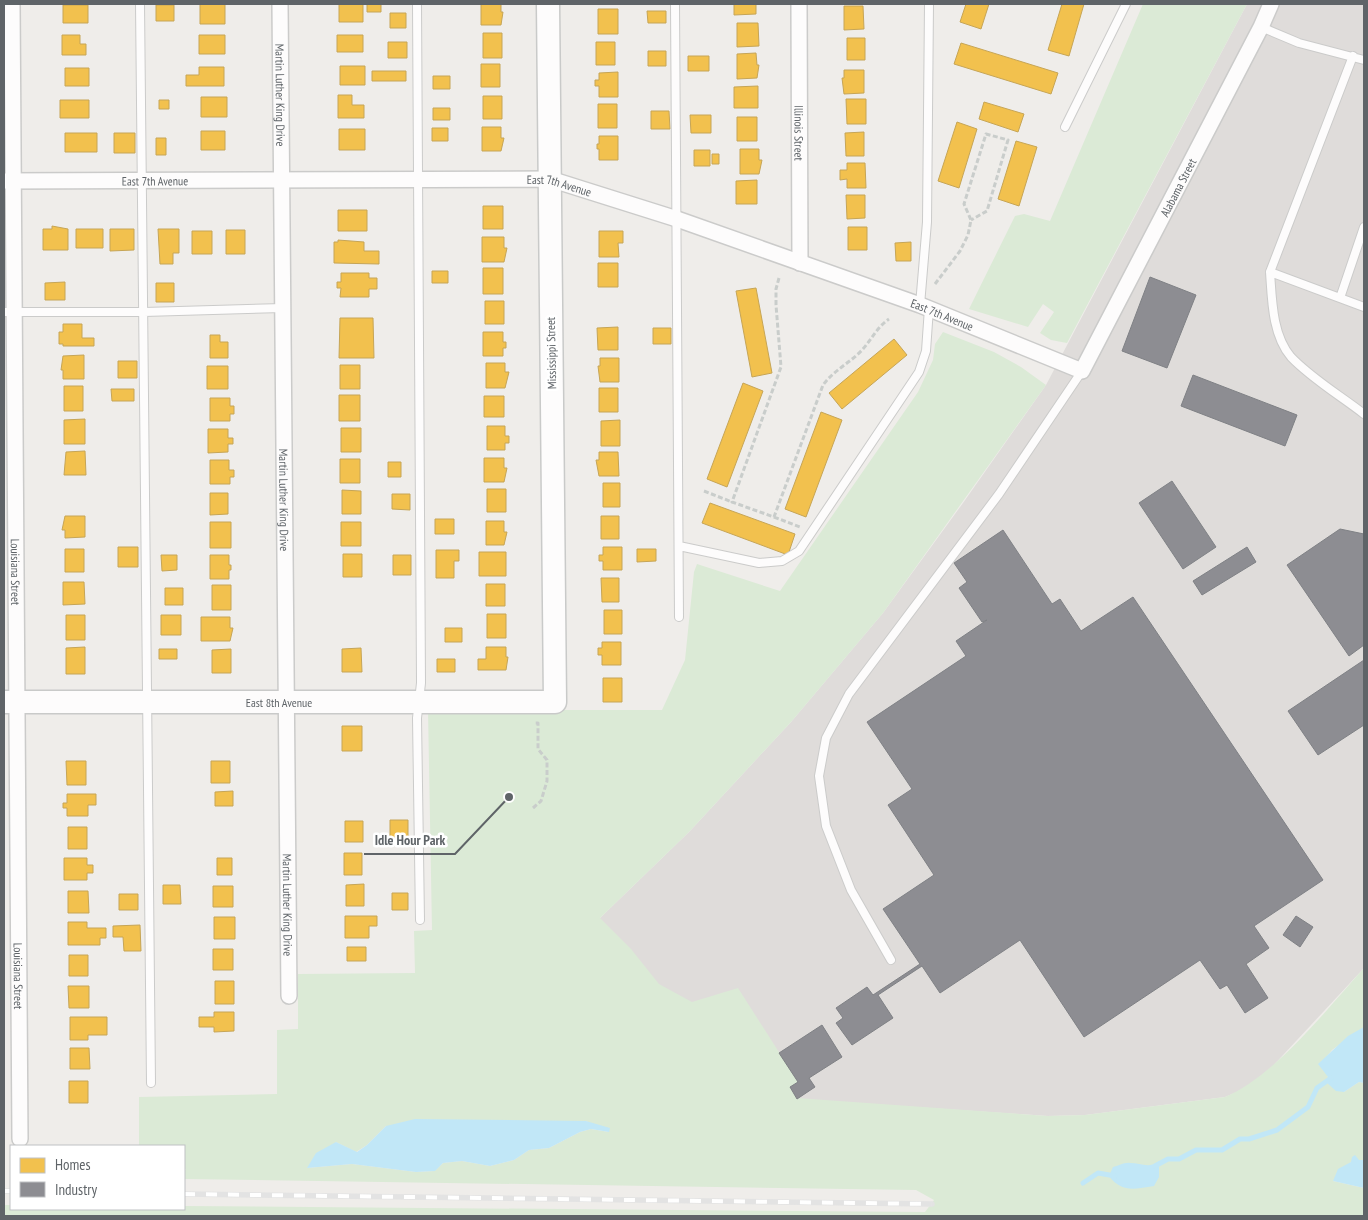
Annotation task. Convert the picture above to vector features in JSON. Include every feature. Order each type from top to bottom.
[{"type":"street","name":"Louisiana Street","points":[[12,4],[8,181],[10,702],[20,1139]]},
{"type":"street","name":"Martin Luther King Drive","points":[[280,4],[280,180],[283,308],[289,996]]},
{"type":"street","name":"Mississippi Street","points":[[548,4],[555,702]]},
{"type":"street","name":"Illinois Street","points":[[799,4],[800,263]]},
{"type":"street","name":"Alabama Street","points":[[1082,371],[1261,27],[1271,4]]},
{"type":"street","name":"East 7th Avenue","points":[[8,181],[550,179],[677,219],[924,306],[1082,371]]},
{"type":"street","name":"East 8th Avenue","points":[[10,702],[555,702]]},
{"type":"lane","points":[[140,4],[151,1083]]},
{"type":"lane","points":[[417,4],[421,664],[420,702],[417,718],[420,920]]},
{"type":"lane","points":[[675,4],[679,617]]},
{"type":"lane","points":[[679,546],[760,563],[782,561],[800,551],[919,372],[926,351],[924,306],[927,222],[928,4]]},
{"type":"lane","points":[[1065,127],[1126,4]]},
{"type":"lane","points":[[1261,27],[1299,43],[1364,60]]},
{"type":"lane","points":[[1353,56],[1270,272],[1272,310],[1281,339],[1291,356],[1364,414]]},
{"type":"lane","points":[[1340,298],[1364,227]]},
{"type":"lane","points":[[1270,272],[1364,307]]},
{"type":"lane","points":[[10,312],[144,312],[283,308]]},
{"type":"lane","points":[[891,960],[851,890],[826,826],[819,776],[826,738],[849,694],[999,494],[1082,371]]},
{"type":"path","points":[[932,289],[960,251],[971,220],[988,211],[1008,140],[986,134],[964,204],[971,220]]},
{"type":"path","points":[[732,502],[780,367],[776,289],[780,278]]},
{"type":"path","points":[[774,517],[823,385],[830,376],[861,351],[880,325],[888,319]]},
{"type":"path","points":[[704,492],[800,527]]},
{"type":"path","points":[[531,723],[538,723],[538,749],[547,760],[544,796],[533,808]]},
{"type":"shaded area","points":[[1247,4],[1364,4],[1364,968],[1271,1068],[1244,1089],[1225,1097],[1085,1115],[1048,1116],[797,1099],[790,1087],[797,1082],[597,1075],[600,918],[689,832],[791,722],[883,613],[963,503],[1046,385]]},
{"type":"green space","points":[[1143,4],[1247,4],[1067,343],[1051,340],[1040,333],[1054,312],[1043,304],[1028,327],[969,309],[1015,216],[1024,214],[1050,221]]},
{"type":"green space","points":[[943,332],[994,352],[1021,367],[1046,385],[883,613],[791,722],[689,832],[600,918],[631,949],[659,984],[692,1002],[738,988],[798,1082],[790,1087],[797,1098],[1048,1116],[1085,1115],[1225,1097],[1244,1087],[1281,1058],[1364,968],[1364,1027],[1332,1050],[1323,1061],[1328,1077],[1344,1092],[1359,1082],[1364,1083],[1364,1160],[1351,1162],[1333,1181],[1364,1188],[1364,1216],[4,1216],[4,1205],[10,1205],[10,1210],[185,1210],[185,1206],[925,1212],[934,1200],[916,1190],[185,1179],[185,1145],[139,1145],[139,1097],[277,1094],[277,1030],[298,1029],[298,974],[415,973],[414,931],[432,930],[428,710],[662,710],[685,660],[694,572],[697,564],[780,591],[918,392],[933,360],[935,344]],"holes":[[[586,1121],[609,1132],[591,1129],[580,1132],[549,1148],[529,1150],[514,1160],[490,1166],[462,1161],[443,1163],[434,1171],[416,1172],[352,1164],[307,1168],[336,1142],[356,1152],[367,1145],[386,1126]]]},
{"type":"water","points":[[1364,1027],[1364,1083],[1359,1082],[1344,1092],[1336,1091],[1326,1082],[1328,1077],[1318,1064],[1348,1036]]},
{"type":"water","points":[[415,1119],[586,1121],[610,1128],[609,1132],[591,1129],[580,1132],[549,1148],[529,1150],[514,1160],[490,1166],[462,1161],[443,1163],[435,1171],[416,1172],[352,1164],[307,1168],[316,1153],[336,1142],[357,1152],[386,1126]]},
{"type":"water","points":[[1355,1155],[1359,1160],[1364,1160],[1364,1188],[1333,1181],[1338,1169],[1351,1162],[1352,1157]]},
{"type":"water","points":[[1159,1161],[1159,1177],[1154,1186],[1134,1189],[1124,1187],[1109,1176],[1113,1167],[1128,1163],[1152,1165]]},
{"type":"building: Homes","points":[[200,4],[225,4],[225,24],[200,24]]},
{"type":"building: Homes","points":[[339,4],[363,4],[363,22],[339,22]]},
{"type":"building: Homes","points":[[367,4],[381,4],[381,12],[367,12]]},
{"type":"building: Homes","points":[[481,4],[501,4],[501,12],[503,12],[501,25],[481,25]]},
{"type":"building: Homes","points":[[734,4],[756,4],[756,14],[734,15]]},
{"type":"building: Homes","points":[[966,4],[989,4],[981,29],[960,22]]},
{"type":"building: Homes","points":[[1062,4],[1084,4],[1069,56],[1048,50]]},
{"type":"building: Homes","points":[[63,5],[88,5],[88,23],[63,23]]},
{"type":"building: Homes","points":[[156,5],[174,5],[174,21],[156,21]]},
{"type":"building: Homes","points":[[844,6],[863,6],[864,29],[844,30]]},
{"type":"building: Homes","points":[[598,9],[618,9],[618,34],[598,34]]},
{"type":"building: Homes","points":[[647,11],[666,11],[666,23],[648,23]]},
{"type":"building: Homes","points":[[390,13],[406,13],[406,28],[390,28]]},
{"type":"building: Homes","points":[[737,23],[758,23],[759,46],[737,47]]},
{"type":"building: Homes","points":[[483,33],[502,33],[502,58],[483,58]]},
{"type":"building: Homes","points":[[62,35],[80,35],[80,44],[86,44],[86,55],[62,55]]},
{"type":"building: Homes","points":[[199,35],[225,35],[225,54],[199,54]]},
{"type":"building: Homes","points":[[337,35],[363,35],[363,52],[337,52]]},
{"type":"building: Homes","points":[[847,38],[865,38],[865,60],[847,60]]},
{"type":"building: Homes","points":[[388,42],[407,42],[407,58],[388,58]]},
{"type":"building: Homes","points":[[596,42],[615,42],[615,65],[596,65]]},
{"type":"building: Homes","points":[[961,43],[1058,73],[1051,94],[954,64]]},
{"type":"building: Homes","points":[[648,51],[666,51],[666,66],[648,66]]},
{"type":"building: Homes","points":[[756,53],[757,65],[759,65],[757,78],[737,79],[737,54]]},
{"type":"building: Homes","points":[[688,56],[709,56],[709,71],[688,71]]},
{"type":"building: Homes","points":[[481,64],[500,64],[500,87],[481,87]]},
{"type":"building: Homes","points":[[340,66],[365,66],[365,85],[340,85]]},
{"type":"building: Homes","points":[[199,67],[224,67],[224,86],[186,86],[186,75],[199,75]]},
{"type":"building: Homes","points":[[65,68],[89,68],[89,86],[65,86]]},
{"type":"building: Homes","points":[[844,70],[864,70],[864,93],[844,94],[842,78],[844,78]]},
{"type":"building: Homes","points":[[372,71],[406,71],[406,81],[372,81]]},
{"type":"building: Homes","points":[[618,72],[618,97],[599,97],[599,86],[595,86],[595,80],[599,80],[599,73]]},
{"type":"building: Homes","points":[[433,76],[450,76],[450,89],[433,89]]},
{"type":"building: Homes","points":[[758,86],[758,108],[734,108],[734,87]]},
{"type":"building: Homes","points":[[338,95],[352,95],[352,105],[364,105],[364,118],[338,118]]},
{"type":"building: Homes","points":[[483,96],[502,96],[502,119],[483,119]]},
{"type":"building: Homes","points":[[201,97],[227,97],[227,117],[201,117]]},
{"type":"building: Homes","points":[[846,99],[866,99],[866,124],[847,124]]},
{"type":"building: Homes","points":[[60,100],[89,100],[89,118],[60,118]]},
{"type":"building: Homes","points":[[159,100],[169,100],[169,109],[159,109]]},
{"type":"building: Homes","points":[[984,102],[1024,114],[1018,132],[979,119]]},
{"type":"building: Homes","points":[[598,104],[617,104],[617,128],[598,128]]},
{"type":"building: Homes","points":[[433,108],[450,108],[450,120],[433,120]]},
{"type":"building: Homes","points":[[651,111],[669,111],[670,129],[651,129]]},
{"type":"building: Homes","points":[[690,115],[711,115],[711,133],[691,133]]},
{"type":"building: Homes","points":[[737,117],[757,117],[757,141],[737,141]]},
{"type":"building: Homes","points":[[957,122],[977,129],[959,188],[938,181]]},
{"type":"building: Homes","points":[[482,127],[501,127],[501,138],[504,138],[501,151],[482,151]]},
{"type":"building: Homes","points":[[432,128],[448,128],[448,141],[432,141]]},
{"type":"building: Homes","points":[[339,129],[365,129],[365,150],[339,150]]},
{"type":"building: Homes","points":[[201,131],[225,131],[225,150],[201,150]]},
{"type":"building: Homes","points":[[864,132],[864,156],[846,156],[845,133]]},
{"type":"building: Homes","points":[[65,133],[97,133],[97,152],[65,152]]},
{"type":"building: Homes","points":[[114,133],[135,133],[135,153],[114,153]]},
{"type":"building: Homes","points":[[599,136],[618,136],[618,160],[599,160],[597,144],[599,144]]},
{"type":"building: Homes","points":[[156,138],[166,138],[166,155],[156,155]]},
{"type":"building: Homes","points":[[1016,141],[1037,147],[1019,206],[998,199]]},
{"type":"building: Homes","points":[[740,149],[759,149],[759,160],[762,160],[759,174],[740,174]]},
{"type":"building: Homes","points":[[694,150],[710,150],[710,166],[694,166]]},
{"type":"building: Homes","points":[[712,154],[719,154],[719,164],[712,164]]},
{"type":"building: Homes","points":[[847,163],[865,163],[866,188],[847,188],[847,179],[840,180],[840,170],[847,170]]},
{"type":"building: Homes","points":[[757,180],[757,204],[736,204],[736,181]]},
{"type":"building: Homes","points":[[846,195],[865,195],[865,218],[847,219]]},
{"type":"building: Homes","points":[[483,206],[503,206],[503,229],[483,229]]},
{"type":"building: Homes","points":[[338,210],[367,210],[367,231],[338,231]]},
{"type":"building: Homes","points":[[52,226],[68,229],[68,250],[43,250],[43,229],[52,229]]},
{"type":"building: Homes","points":[[848,227],[867,227],[867,250],[848,250]]},
{"type":"building: Homes","points":[[76,229],[103,229],[103,248],[76,248]]},
{"type":"building: Homes","points":[[110,229],[134,229],[134,250],[110,251]]},
{"type":"building: Homes","points":[[158,229],[179,229],[179,253],[173,253],[173,264],[160,264]]},
{"type":"building: Homes","points":[[226,230],[245,230],[245,254],[226,254]]},
{"type":"building: Homes","points":[[192,231],[212,231],[212,254],[192,254]]},
{"type":"building: Homes","points":[[599,231],[623,231],[623,243],[618,243],[619,257],[599,257]]},
{"type":"building: Homes","points":[[482,237],[504,237],[504,248],[507,248],[504,262],[482,262]]},
{"type":"building: Homes","points":[[338,240],[364,242],[364,251],[379,251],[379,264],[334,263],[334,242],[338,242]]},
{"type":"building: Homes","points":[[911,242],[911,261],[896,261],[895,243]]},
{"type":"building: Homes","points":[[598,263],[618,263],[618,287],[598,287]]},
{"type":"building: Homes","points":[[483,268],[503,268],[503,294],[483,294]]},
{"type":"building: Homes","points":[[432,271],[448,271],[448,283],[432,283]]},
{"type":"building: Homes","points":[[341,273],[369,273],[369,278],[377,278],[377,289],[369,289],[369,297],[340,297],[341,288],[337,288],[337,282],[341,282]]},
{"type":"building: Homes","points":[[65,282],[65,300],[45,300],[45,283]]},
{"type":"building: Homes","points":[[156,283],[174,283],[174,302],[156,302]]},
{"type":"building: Homes","points":[[756,288],[772,373],[752,377],[736,291]]},
{"type":"building: Homes","points":[[485,301],[504,301],[504,324],[485,324]]},
{"type":"building: Homes","points":[[340,318],[373,318],[374,358],[339,358]]},
{"type":"building: Homes","points":[[63,324],[82,324],[82,338],[94,338],[94,346],[63,346],[63,344],[59,344],[59,332],[63,332]]},
{"type":"building: Homes","points":[[618,327],[618,350],[598,350],[597,328]]},
{"type":"building: Homes","points":[[653,328],[671,328],[671,344],[653,344]]},
{"type":"building: Homes","points":[[483,332],[503,332],[503,342],[506,342],[506,348],[503,348],[503,356],[483,356]]},
{"type":"building: Homes","points":[[210,335],[220,335],[220,342],[228,342],[228,358],[210,358]]},
{"type":"building: Homes","points":[[894,339],[907,355],[842,409],[829,393]]},
{"type":"building: Homes","points":[[84,355],[84,379],[63,379],[63,370],[61,370],[63,356]]},
{"type":"building: Homes","points":[[600,358],[619,358],[619,382],[600,382],[598,366],[600,366]]},
{"type":"building: Homes","points":[[118,361],[137,361],[137,378],[118,378]]},
{"type":"building: Homes","points":[[486,363],[505,363],[505,372],[509,372],[505,388],[486,388]]},
{"type":"building: Homes","points":[[340,365],[360,365],[360,389],[340,389]]},
{"type":"building: Homes","points":[[207,366],[228,366],[228,389],[207,389]]},
{"type":"building: Homes","points":[[743,383],[763,391],[727,487],[707,479]]},
{"type":"building: Homes","points":[[64,386],[83,386],[83,411],[64,411]]},
{"type":"building: Homes","points":[[599,388],[618,388],[618,412],[599,412]]},
{"type":"building: Homes","points":[[111,389],[134,389],[134,401],[112,401]]},
{"type":"building: Homes","points":[[339,395],[360,395],[360,421],[339,421]]},
{"type":"building: Homes","points":[[484,396],[504,396],[504,417],[484,417]]},
{"type":"building: Homes","points":[[210,398],[230,398],[230,406],[234,406],[234,414],[230,414],[230,421],[210,421]]},
{"type":"building: Homes","points":[[821,412],[842,420],[806,517],[785,509]]},
{"type":"building: Homes","points":[[85,419],[85,444],[64,444],[64,420]]},
{"type":"building: Homes","points":[[620,420],[620,446],[601,446],[601,421]]},
{"type":"building: Homes","points":[[487,426],[505,426],[505,436],[509,436],[509,443],[505,443],[505,450],[487,450]]},
{"type":"building: Homes","points":[[341,428],[361,428],[361,452],[341,452]]},
{"type":"building: Homes","points":[[208,429],[228,429],[228,438],[233,438],[233,444],[228,444],[228,452],[208,453]]},
{"type":"building: Homes","points":[[85,451],[86,475],[64,475],[66,452]]},
{"type":"building: Homes","points":[[599,452],[618,452],[619,476],[599,476],[596,460],[599,460]]},
{"type":"building: Homes","points":[[484,458],[504,458],[504,468],[507,468],[504,482],[484,482]]},
{"type":"building: Homes","points":[[340,459],[360,459],[360,483],[340,483]]},
{"type":"building: Homes","points":[[210,460],[229,460],[229,470],[234,470],[234,477],[230,477],[230,484],[210,484]]},
{"type":"building: Homes","points":[[388,462],[401,462],[401,477],[388,477]]},
{"type":"building: Homes","points":[[603,483],[620,483],[620,507],[603,507]]},
{"type":"building: Homes","points":[[487,489],[506,489],[506,512],[487,512]]},
{"type":"building: Homes","points":[[342,490],[361,491],[361,514],[342,514]]},
{"type":"building: Homes","points":[[210,493],[228,493],[228,514],[210,515]]},
{"type":"building: Homes","points":[[392,494],[410,494],[410,510],[392,509]]},
{"type":"building: Homes","points":[[710,503],[795,534],[788,555],[702,523]]},
{"type":"building: Homes","points":[[65,516],[85,516],[85,537],[65,538],[65,530],[62,530]]},
{"type":"building: Homes","points":[[601,516],[619,516],[619,539],[601,539]]},
{"type":"building: Homes","points":[[435,519],[454,519],[454,534],[435,534]]},
{"type":"building: Homes","points":[[486,521],[504,521],[504,532],[507,532],[504,545],[486,545]]},
{"type":"building: Homes","points":[[210,522],[231,522],[231,548],[210,548]]},
{"type":"building: Homes","points":[[341,522],[361,522],[361,546],[341,546]]},
{"type":"building: Homes","points":[[118,547],[138,547],[138,567],[118,567]]},
{"type":"building: Homes","points":[[603,547],[622,547],[622,570],[603,570],[603,561],[599,561],[599,555],[603,555]]},
{"type":"building: Homes","points":[[65,549],[84,549],[84,572],[65,572]]},
{"type":"building: Homes","points":[[637,549],[656,549],[656,561],[637,562]]},
{"type":"building: Homes","points":[[436,550],[459,550],[459,561],[454,561],[454,578],[436,578]]},
{"type":"building: Homes","points":[[479,552],[506,552],[506,576],[479,576]]},
{"type":"building: Homes","points":[[343,554],[362,554],[362,577],[343,577]]},
{"type":"building: Homes","points":[[161,555],[177,555],[177,570],[162,571]]},
{"type":"building: Homes","points":[[210,555],[229,555],[231,570],[229,570],[229,579],[210,579]]},
{"type":"building: Homes","points":[[393,555],[411,555],[411,575],[393,575]]},
{"type":"building: Homes","points":[[601,578],[619,578],[619,602],[602,602]]},
{"type":"building: Homes","points":[[63,582],[84,582],[85,604],[63,605]]},
{"type":"building: Homes","points":[[486,584],[505,584],[505,606],[486,606]]},
{"type":"building: Homes","points":[[212,585],[231,585],[231,610],[212,610]]},
{"type":"building: Homes","points":[[165,588],[183,588],[183,605],[165,605]]},
{"type":"building: Homes","points":[[604,610],[622,610],[622,634],[604,634]]},
{"type":"building: Homes","points":[[487,614],[506,614],[506,638],[487,638]]},
{"type":"building: Homes","points":[[66,615],[85,615],[85,640],[66,640]]},
{"type":"building: Homes","points":[[161,615],[181,615],[181,635],[161,635]]},
{"type":"building: Homes","points":[[201,617],[230,617],[230,628],[233,628],[230,641],[201,641]]},
{"type":"building: Homes","points":[[445,628],[462,628],[462,642],[445,642]]},
{"type":"building: Homes","points":[[602,642],[621,642],[621,665],[602,665],[602,655],[598,655],[598,648],[602,648]]},
{"type":"building: Homes","points":[[85,647],[85,674],[66,674],[66,648]]},
{"type":"building: Homes","points":[[486,647],[506,647],[506,657],[508,657],[506,670],[478,670],[478,659],[486,659]]},
{"type":"building: Homes","points":[[361,648],[362,672],[342,672],[342,649]]},
{"type":"building: Homes","points":[[159,649],[177,649],[177,659],[159,659]]},
{"type":"building: Homes","points":[[231,649],[231,673],[212,673],[212,650]]},
{"type":"building: Homes","points":[[437,659],[455,659],[455,672],[437,672]]},
{"type":"building: Homes","points":[[603,678],[622,678],[622,702],[603,702]]},
{"type":"building: Homes","points":[[342,726],[362,726],[362,751],[342,751]]},
{"type":"building: Homes","points":[[66,761],[86,761],[86,785],[67,785]]},
{"type":"building: Homes","points":[[211,761],[230,761],[230,783],[211,783]]},
{"type":"building: Homes","points":[[233,791],[233,806],[215,806],[215,792]]},
{"type":"building: Homes","points":[[67,794],[96,794],[96,805],[88,805],[88,816],[67,816],[67,808],[63,808],[63,803],[67,803]]},
{"type":"building: Homes","points":[[390,820],[408,820],[408,837],[390,838]]},
{"type":"building: Homes","points":[[345,821],[363,821],[363,842],[345,842]]},
{"type":"building: Homes","points":[[68,827],[87,827],[87,849],[68,849]]},
{"type":"building: Homes","points":[[344,853],[362,853],[362,875],[344,875]]},
{"type":"building: Homes","points":[[64,858],[87,858],[87,865],[93,865],[93,873],[87,873],[87,880],[64,880]]},
{"type":"building: Homes","points":[[217,858],[232,858],[232,875],[217,875]]},
{"type":"building: Homes","points":[[364,884],[364,906],[346,906],[346,885]]},
{"type":"building: Homes","points":[[163,885],[180,885],[181,904],[163,904]]},
{"type":"building: Homes","points":[[213,886],[233,886],[233,907],[213,907]]},
{"type":"building: Homes","points":[[68,891],[88,891],[89,913],[68,913]]},
{"type":"building: Homes","points":[[392,893],[408,893],[408,910],[392,910]]},
{"type":"building: Homes","points":[[119,894],[138,894],[138,910],[119,910]]},
{"type":"building: Homes","points":[[345,916],[377,916],[377,926],[369,926],[369,938],[345,938]]},
{"type":"building: Homes","points":[[214,917],[235,917],[235,939],[214,939]]},
{"type":"building: Homes","points":[[68,922],[87,922],[87,928],[106,928],[106,938],[100,938],[100,945],[68,945]]},
{"type":"building: Homes","points":[[140,925],[141,951],[124,951],[123,937],[113,937],[113,926]]},
{"type":"building: Homes","points":[[347,947],[366,947],[366,961],[347,961]]},
{"type":"building: Homes","points":[[213,949],[233,949],[233,970],[213,970]]},
{"type":"building: Homes","points":[[69,955],[88,955],[88,976],[69,976]]},
{"type":"building: Homes","points":[[215,981],[234,981],[234,1004],[215,1004]]},
{"type":"building: Homes","points":[[68,986],[89,986],[89,1008],[69,1008]]},
{"type":"building: Homes","points":[[214,1012],[234,1012],[234,1031],[214,1032],[214,1027],[199,1027],[199,1017],[214,1017]]},
{"type":"building: Homes","points":[[70,1017],[107,1017],[107,1035],[88,1035],[88,1040],[70,1040]]},
{"type":"building: Homes","points":[[70,1048],[89,1048],[90,1069],[70,1069]]},
{"type":"building: Homes","points":[[69,1081],[88,1081],[88,1103],[69,1103]]},
{"type":"building: Industry","points":[[1150,277],[1196,295],[1167,368],[1122,351]]},
{"type":"building: Industry","points":[[1193,375],[1297,415],[1285,446],[1181,406]]},
{"type":"building: Industry","points":[[1172,481],[1216,547],[1183,569],[1139,503]]},
{"type":"building: Industry","points":[[1340,529],[1364,534],[1364,645],[1349,656],[1287,565]]},
{"type":"building: Industry","points":[[1003,530],[1052,604],[1060,599],[1081,631],[1133,597],[1323,880],[1254,926],[1269,948],[1246,964],[1268,998],[1245,1013],[1227,985],[1220,989],[1200,960],[1084,1037],[1020,940],[940,993],[922,966],[878,995],[893,1018],[852,1045],[836,1023],[843,1018],[836,1008],[867,987],[873,995],[920,964],[883,909],[934,875],[888,805],[912,789],[867,722],[966,656],[956,641],[987,620],[982,622],[959,588],[967,582],[954,563]]},
{"type":"building: Industry","points":[[1247,547],[1256,562],[1202,595],[1193,581]]},
{"type":"building: Industry","points":[[1364,660],[1364,725],[1318,755],[1288,711]]},
{"type":"building: Industry","points":[[1296,916],[1313,927],[1300,947],[1283,935]]},
{"type":"building: Industry","points":[[822,1025],[842,1057],[809,1078],[815,1087],[797,1099],[790,1087],[798,1082],[779,1053]]},
{"type":"waterway","points":[[1155,1166],[1168,1159],[1179,1159],[1196,1150],[1222,1150],[1240,1139],[1249,1139],[1277,1130],[1308,1107],[1317,1088],[1331,1078]]},
{"type":"waterway","points":[[1083,1183],[1098,1173],[1115,1176]]},
{"type":"railway","points":[[4,1191],[10,1191]]},
{"type":"railway","points":[[185,1194],[932,1204]]},
{"type":"place","name":"Idle Hour Park","points":[[509,797]]}]
